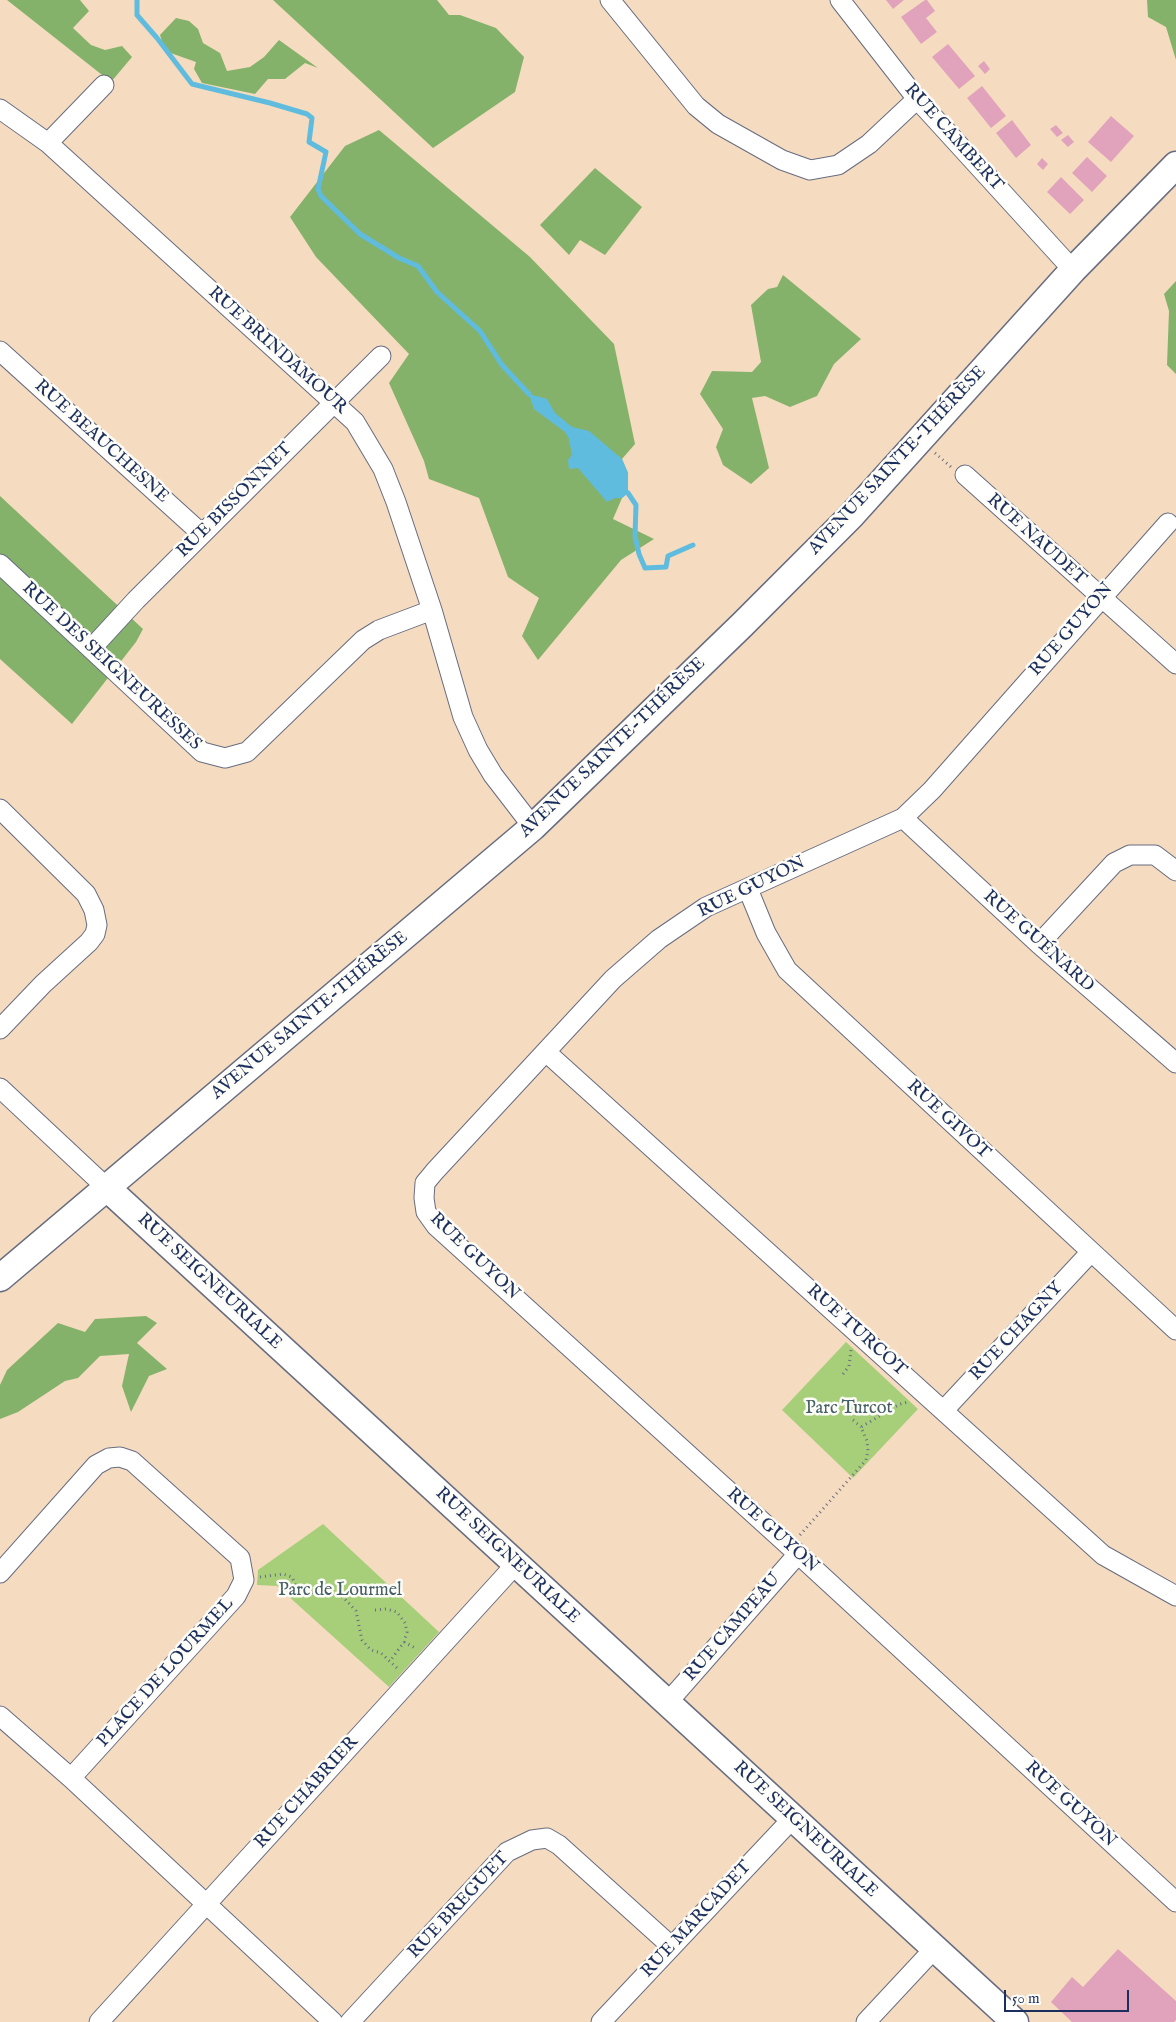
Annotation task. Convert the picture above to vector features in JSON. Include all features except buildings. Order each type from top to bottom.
[{"type":"street","points":[[610,0],[696,106],[718,124],[774,156],[810,170],[838,165],[869,144],[917,99]]},
{"type":"street","name":"RUE CAMBERT","points":[[840,0],[917,99],[1073,270]]},
{"type":"street","points":[[48,143],[104,85]]},
{"type":"street","name":"RUE BRINDAMOUR","points":[[0,109],[48,143],[336,402],[355,422],[383,469],[432,610],[463,717],[478,750],[493,775],[533,827]]},
{"type":"street","name":"AVENUE SAINTE-THÉRÈSE","points":[[0,1278],[533,827],[851,516],[1073,270],[1176,165]]},
{"type":"street","name":"RUE BEAUCHESNE","points":[[0,351],[202,534]]},
{"type":"street","name":"RUE BISSONNET","points":[[91,649],[136,600],[381,356]]},
{"type":"street","name":"RUE NAUDET","points":[[965,475],[1100,598],[1176,664]]},
{"type":"street","name":"RUE GUYON","points":[[1168,523],[932,790],[903,818],[706,907],[659,939],[613,979],[425,1183],[424,1198],[426,1212],[436,1226],[794,1550],[1176,1902]]},
{"type":"street","name":"RUE DES SEIGNEURESSES","points":[[0,564],[202,752],[225,758],[247,752],[363,640],[379,630],[432,610]]},
{"type":"street","points":[[0,809],[86,894],[94,910],[97,925],[95,934],[90,942],[42,984],[0,1030]]},
{"type":"street","name":"RUE GUÉNARD","points":[[903,818],[1039,944],[1176,1064]]},
{"type":"street","points":[[1039,944],[1114,863],[1130,855],[1155,855],[1176,871]]},
{"type":"street","name":"RUE GIVOT","points":[[748,889],[766,933],[787,970],[1090,1253],[1176,1330]]},
{"type":"street","name":"RUE TURCOT","points":[[546,1052],[1104,1555],[1176,1596]]},
{"type":"street","name":"RUE SEIGNEURIALE","points":[[0,1088],[1015,2022]]},
{"type":"street","name":"RUE CHAGNY","points":[[938,1405],[1090,1253]]},
{"type":"street","name":"PLACE DE LOURMEL","points":[[0,1573],[96,1465],[108,1458],[120,1456],[132,1461],[240,1558],[244,1580],[236,1596],[71,1778]]},
{"type":"street","name":"RUE CAMPEAU","points":[[668,1702],[794,1550]]},
{"type":"street","name":"RUE CHABRIER","points":[[99,2022],[516,1564]]},
{"type":"street","points":[[0,1716],[71,1778],[205,1905],[334,2022]]},
{"type":"street","name":"RUE MARCADET","points":[[601,2022],[793,1818]]},
{"type":"street","name":"RUE BREGUET","points":[[350,2022],[507,1852],[532,1840],[546,1838],[559,1845],[671,1946]]},
{"type":"street","points":[[866,2022],[934,1949]]},
{"type":"path","points":[[920,438],[942,460],[965,475]]},
{"type":"path","points":[[861,1427],[900,1404],[938,1405]]},
{"type":"path","points":[[794,1550],[866,1460],[868,1451],[867,1441],[861,1427],[853,1420]]},
{"type":"path","points":[[244,1580],[283,1574],[292,1577],[295,1584],[302,1590],[321,1594],[333,1593],[344,1598],[356,1611],[362,1640],[410,1680]]},
{"type":"path","points":[[375,1610],[386,1608],[397,1612],[405,1623],[407,1632],[404,1642],[390,1662]]},
{"type":"green space","points":[[7,0],[80,0],[89,11],[73,28],[91,45],[105,50],[122,46],[132,57],[111,82]]},
{"type":"green space","points":[[273,0],[437,0],[449,15],[460,15],[496,28],[524,57],[515,92],[433,148]]},
{"type":"green space","points":[[1147,0],[1176,0],[1176,60],[1166,27],[1148,17]]},
{"type":"green space","points":[[176,18],[189,21],[198,29],[203,43],[220,53],[227,71],[250,67],[264,57],[279,40],[318,68],[305,63],[285,79],[268,79],[255,94],[202,83],[194,69],[196,62],[165,51],[160,35]]},
{"type":"green space","points":[[379,130],[530,257],[614,344],[635,444],[622,459],[628,473],[628,493],[622,498],[613,519],[654,539],[621,560],[538,660],[522,636],[539,598],[508,577],[479,498],[429,479],[424,461],[389,383],[409,354],[316,257],[290,217],[345,146]]},
{"type":"green space","points":[[595,168],[642,207],[605,255],[580,240],[569,255],[540,225]]},
{"type":"green space","points":[[783,275],[861,339],[834,364],[817,396],[790,407],[765,396],[752,398],[769,468],[751,484],[723,465],[716,447],[723,429],[700,394],[712,371],[752,372],[761,362],[751,305],[768,289],[777,287]]},
{"type":"green space","points":[[1176,281],[1176,374],[1167,365],[1169,311],[1164,294]]},
{"type":"green space","points":[[0,496],[143,629],[136,642],[72,724],[0,659]]},
{"type":"green space","points":[[146,1316],[157,1323],[137,1343],[167,1369],[149,1376],[131,1412],[122,1386],[129,1354],[100,1356],[78,1378],[65,1381],[18,1412],[0,1419],[0,1385],[7,1370],[58,1323],[85,1332],[95,1319]]},
{"type":"green space","name":"Parc Turcot","points":[[846,1342],[918,1409],[853,1478],[782,1410]]},
{"type":"green space","name":"Parc de Lourmel","points":[[323,1524],[439,1632],[389,1687],[277,1586],[257,1585],[258,1570]]},
{"type":"water","points":[[529,394],[547,399],[555,413],[572,427],[589,431],[622,459],[628,473],[628,493],[622,498],[615,498],[607,502],[578,468],[569,469],[568,460],[572,455],[569,439],[565,432],[534,409]]},
{"type":"waterway","points":[[137,0],[137,15],[192,84],[270,103],[307,114],[312,118],[309,142],[326,152],[318,189],[321,196],[360,234],[399,258],[418,266],[437,292],[480,331],[502,365],[529,394]]},
{"type":"waterway","points":[[628,493],[636,505],[635,536],[639,554],[645,568],[666,567],[668,556],[693,545]]}]
